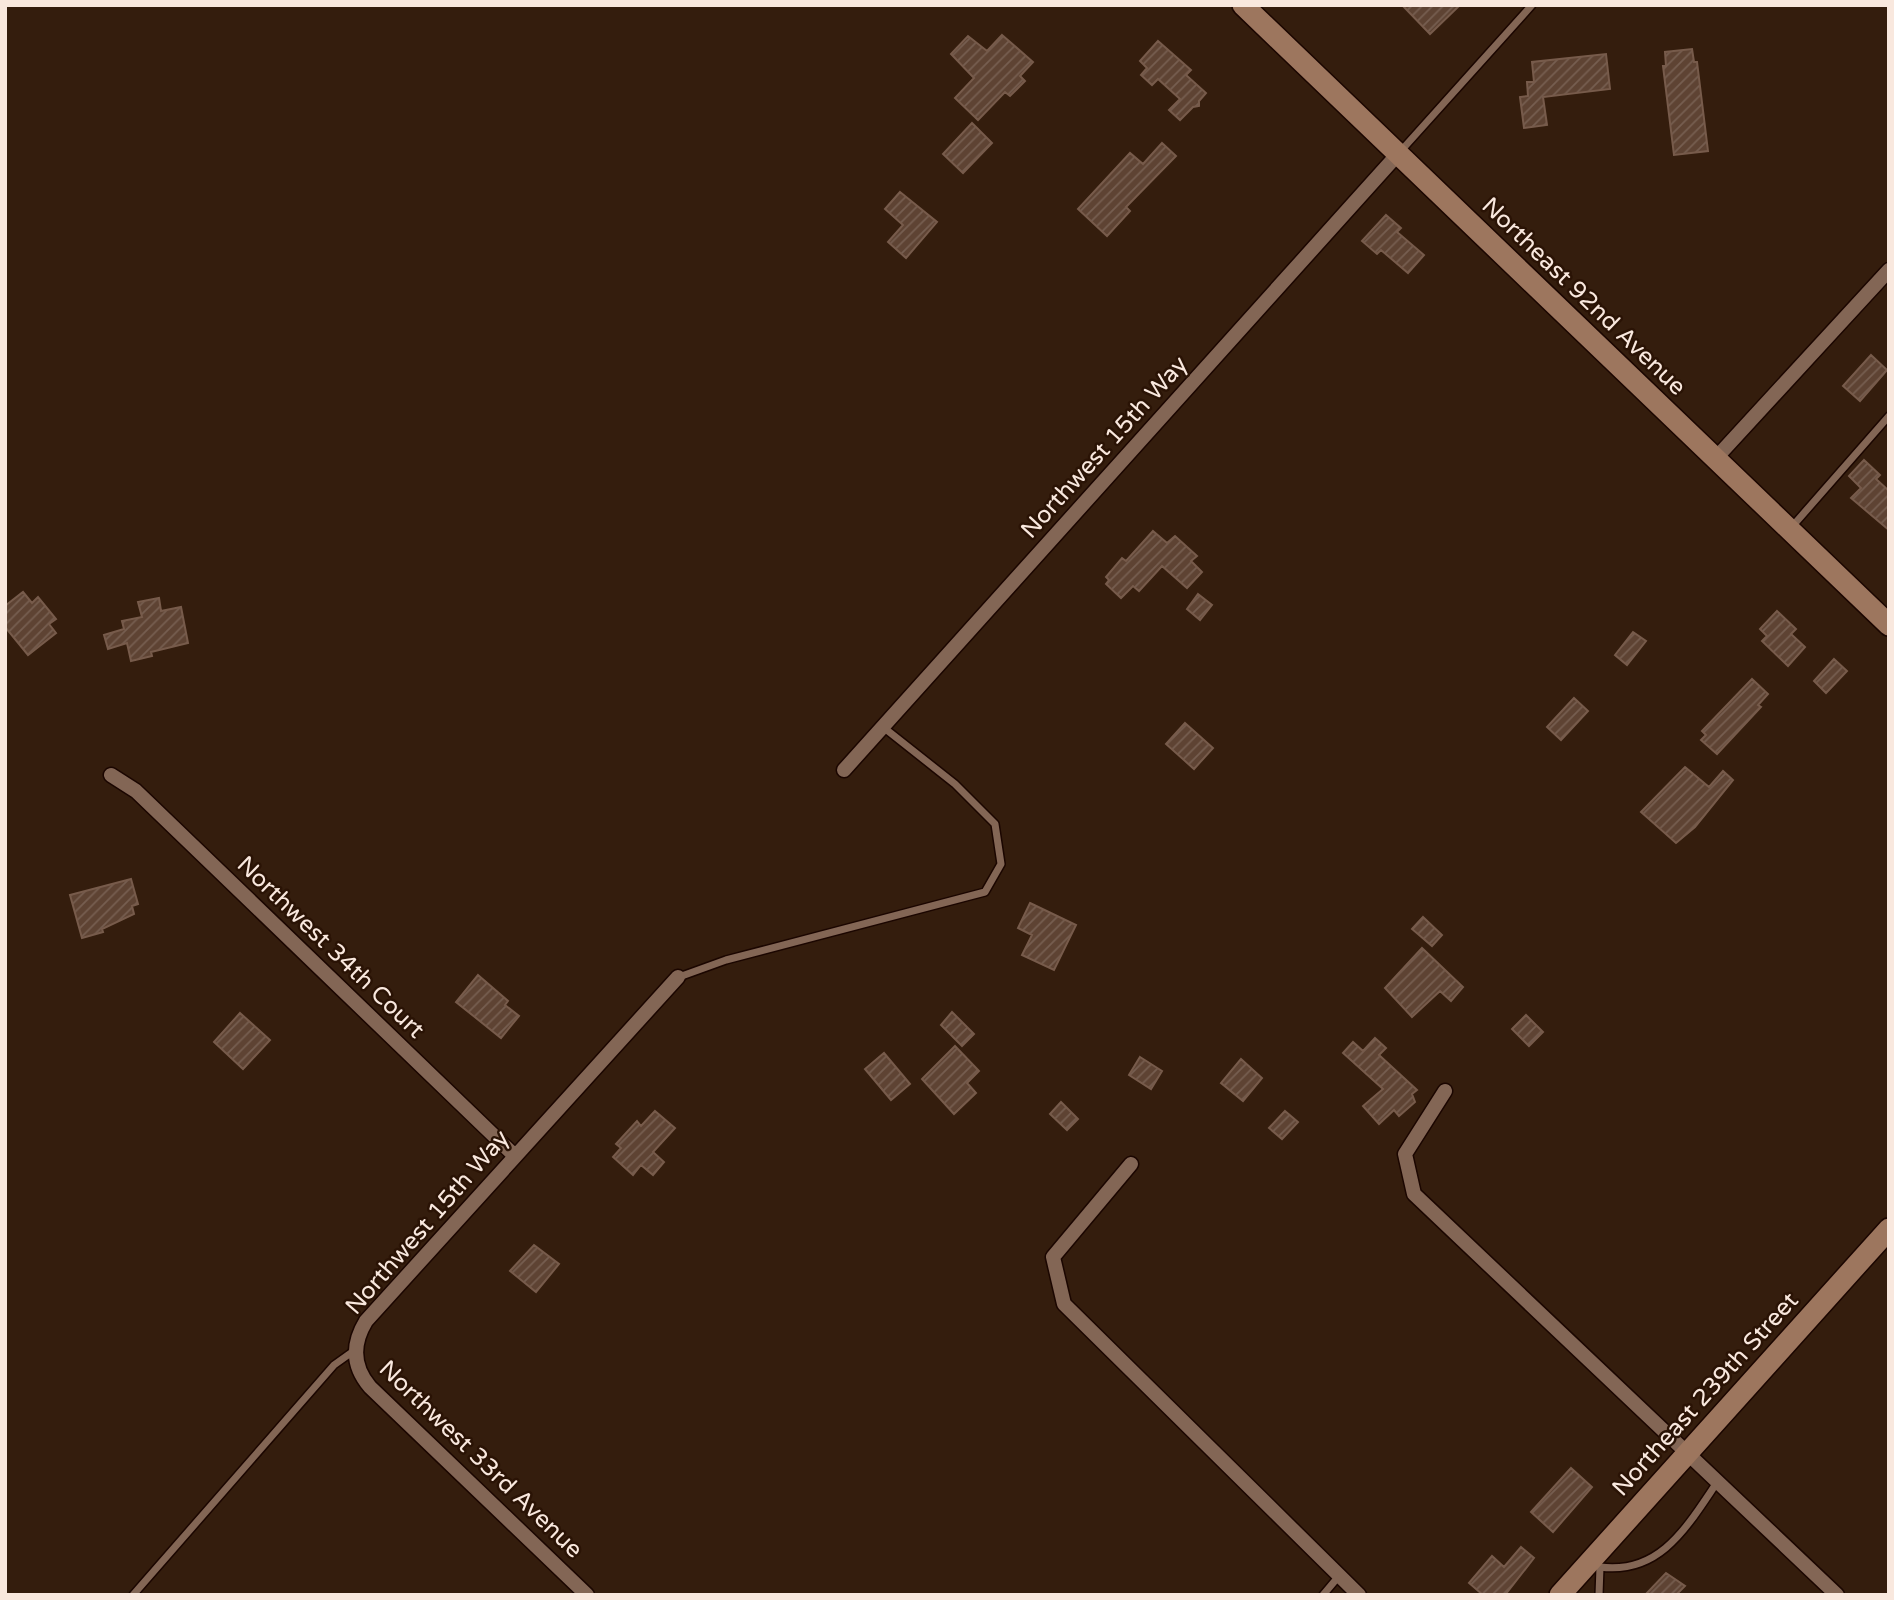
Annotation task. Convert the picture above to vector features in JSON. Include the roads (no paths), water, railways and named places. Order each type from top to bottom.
[{"type":"street","name":"Northeast 92nd Avenue","points":[[1243,5],[1889,625]]},
{"type":"street","name":"Northwest 15th Way","points":[[844,770],[1398,153]]},
{"type":"street","points":[[1716,458],[1889,270]]},
{"type":"street","name":"Northwest 34th Court","points":[[111,775],[136,791],[515,1156]]},
{"type":"street","name":"Northwest 15th Way","points":[[355,1350],[358,1334],[366,1321],[678,977]]},
{"type":"street","points":[[1446,1091],[1405,1154],[1414,1194],[1837,1595]]},
{"type":"street","points":[[1131,1164],[1053,1257],[1064,1304],[1359,1595]]},
{"type":"street","name":"Northeast 239th Street","points":[[1560,1595],[1596,1563],[1689,1452],[1889,1229]]},
{"type":"street","name":"Northwest 33rd Avenue","points":[[355,1350],[359,1370],[370,1387],[587,1595]]},
{"type":"lane","points":[[1398,153],[1532,5]]},
{"type":"lane","points":[[1790,530],[1889,416]]},
{"type":"lane","points":[[678,977],[726,960],[985,891],[1001,864],[995,824],[955,784],[883,727]]},
{"type":"lane","name":"Northwest 15th Way","points":[[133,1595],[334,1365],[355,1350]]},
{"type":"lane","points":[[1599,1595],[1596,1563],[1616,1569],[1656,1558],[1678,1539],[1718,1480]]},
{"type":"lane","points":[[1323,1595],[1339,1576]]}]
